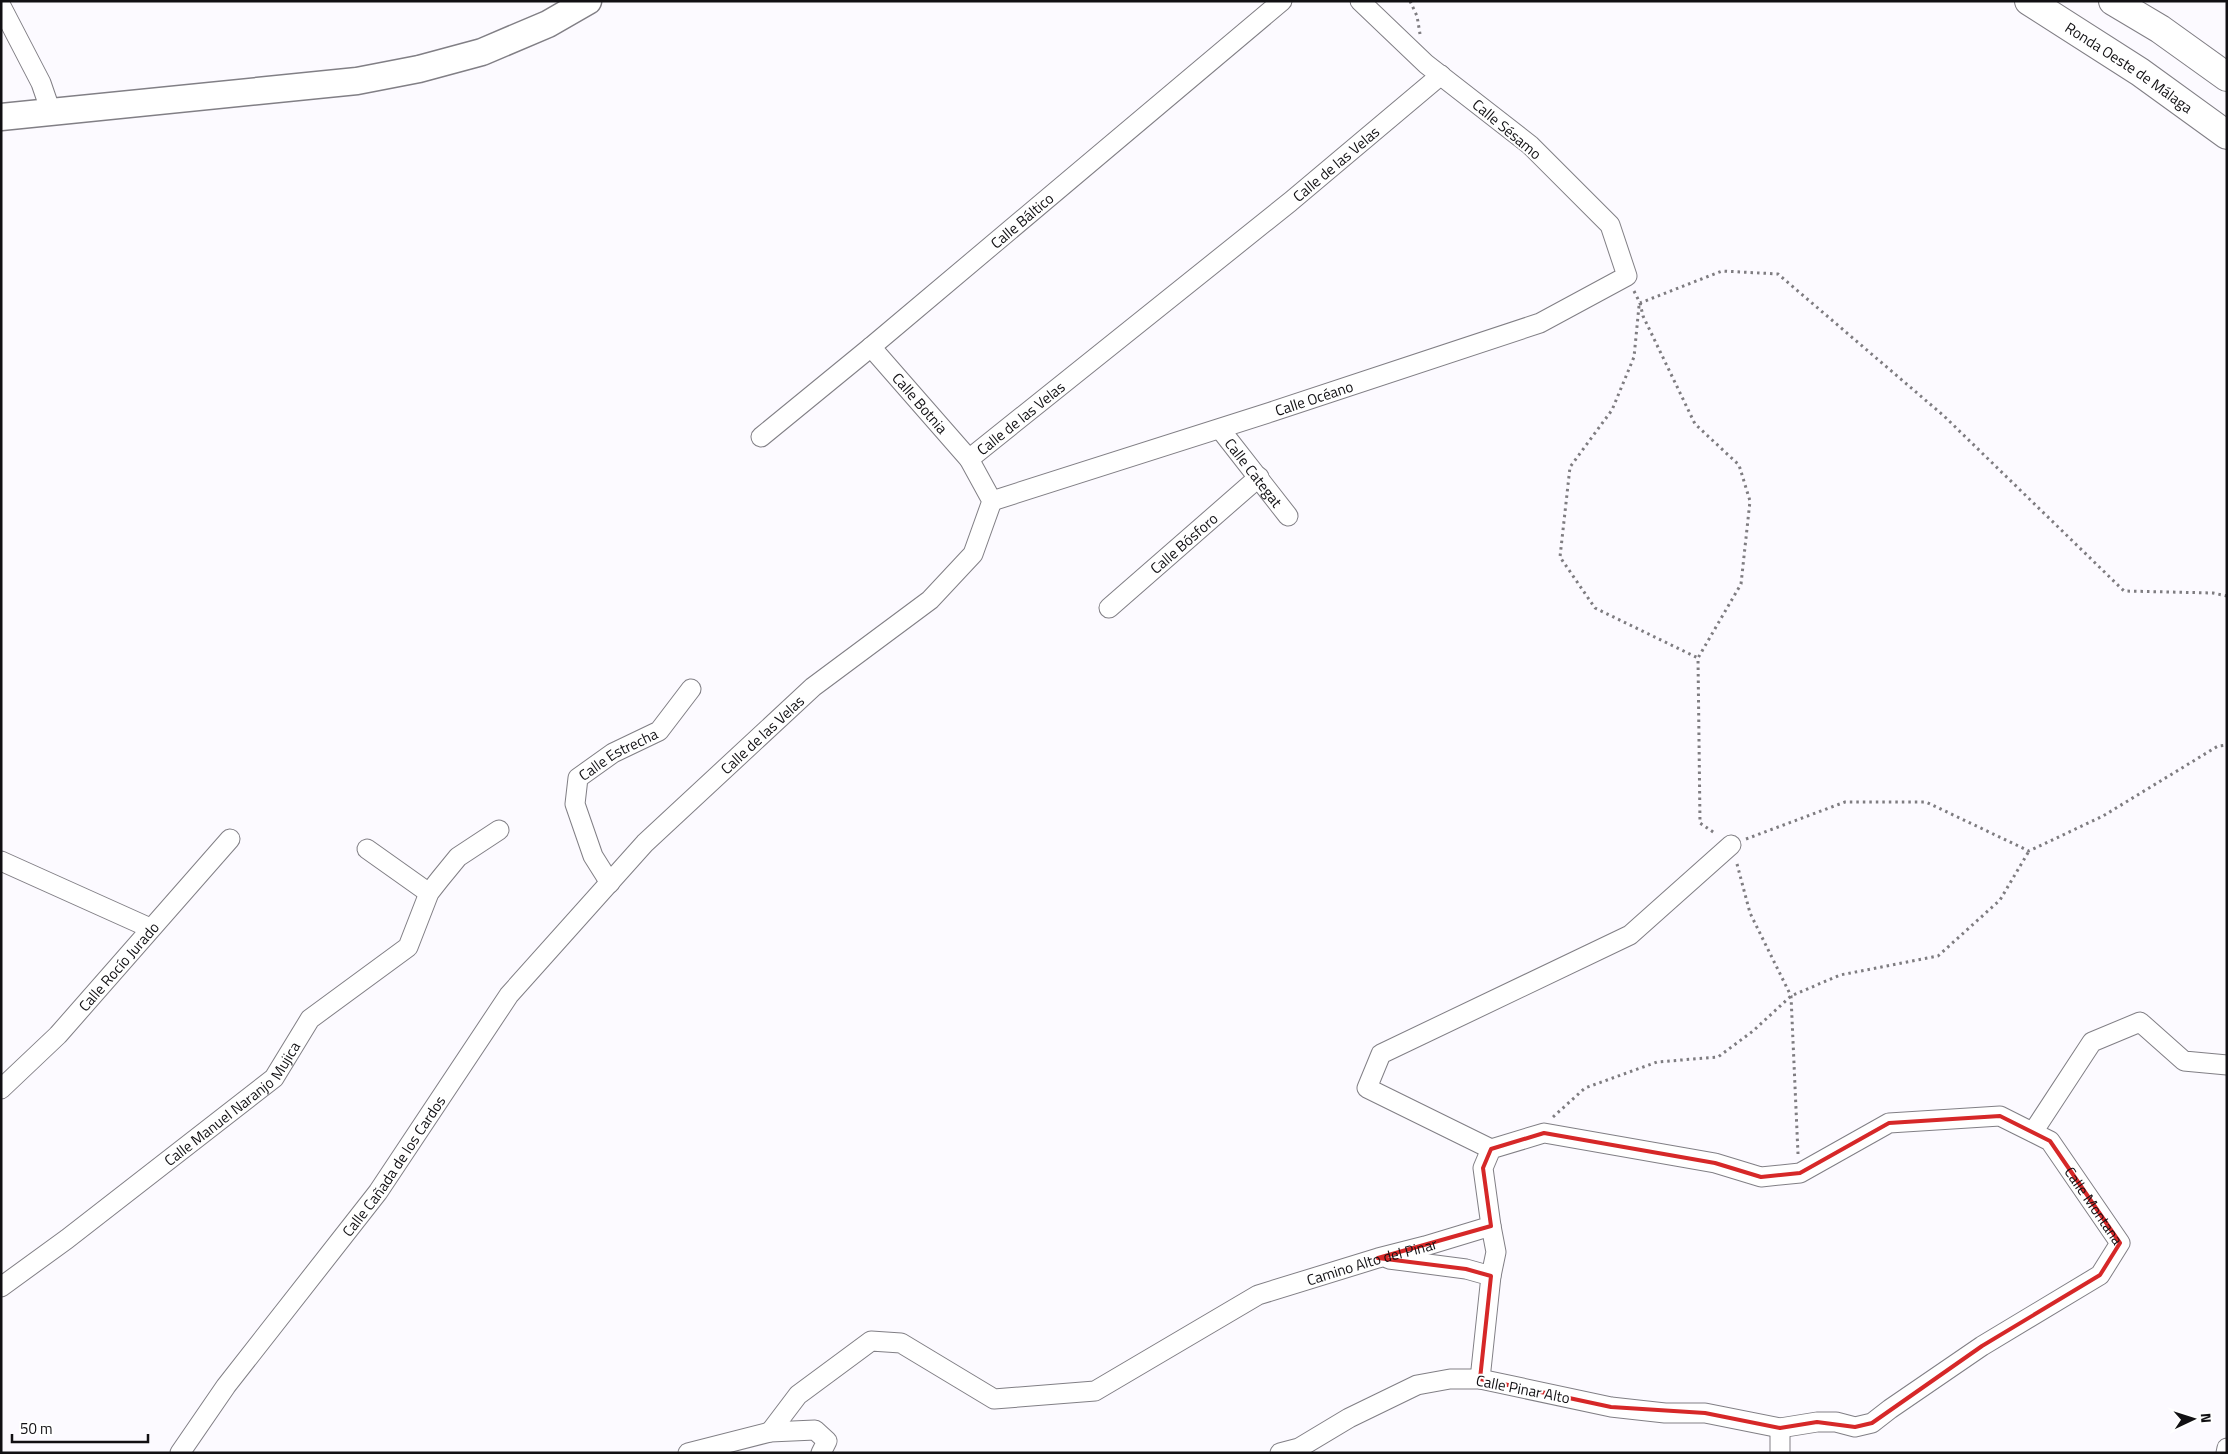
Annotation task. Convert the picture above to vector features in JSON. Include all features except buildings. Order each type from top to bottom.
[{"type":"highway","name":"Ronda Oeste de Málaga","points":[[2029,1],[2140,72],[2227,135]]},
{"type":"highway","points":[[2112,1],[2160,29],[2227,77]]},
{"type":"main road","points":[[1,117],[357,81],[419,69],[482,52],[548,24],[588,1]]},
{"type":"street","name":"Calle Báltico","points":[[760,437],[872,347],[1282,1]]},
{"type":"street","name":"Calle Sésamo","points":[[1360,1],[1441,76],[1530,145],[1610,225],[1627,276]]},
{"type":"street","points":[[1,6],[41,83],[51,112]]},
{"type":"street","name":"Calle de las Velas","points":[[610,883],[645,843],[813,688],[930,600],[973,554],[992,501],[969,459],[1290,202],[1441,76]]},
{"type":"street","name":"Calle Océano","points":[[992,501],[1540,323],[1627,276]]},
{"type":"street","name":"Calle Botnia","points":[[872,347],[969,459]]},
{"type":"street","name":"Calle Categat","points":[[1220,428],[1288,516]]},
{"type":"street","name":"Calle Bósforo","points":[[1109,608],[1259,477]]},
{"type":"street","name":"Calle Estrecha","points":[[610,883],[593,856],[575,804],[578,778],[613,753],[659,731],[692,689]]},
{"type":"street","name":"Calle Manuel Naranjo Mujica","points":[[1,1287],[75,1233],[274,1078],[310,1019],[408,948],[430,893],[458,857],[499,830]]},
{"type":"street","name":"Calle Rocío Jurado","points":[[1,1089],[58,1035],[230,839]]},
{"type":"street","points":[[1731,845],[1630,935],[1381,1054],[1366,1088],[1491,1149],[1544,1133],[1714,1162],[1761,1176],[1800,1173],[1889,1123],[2000,1116],[2033,1132],[2092,1042],[2140,1022],[2184,1061],[2227,1065]]},
{"type":"street","points":[[367,849],[430,893]]},
{"type":"street","points":[[1,860],[150,928]]},
{"type":"street","name":"Calle Cañada de los Cardos","points":[[180,1453],[226,1386],[378,1192],[509,995],[610,883]]},
{"type":"street","name":"Calle Montana","points":[[1780,1428],[1817,1422],[1836,1422],[1855,1428],[1872,1423],[1982,1346],[2100,1275],[2120,1243],[2050,1140],[2033,1132]]},
{"type":"street","points":[[1480,1379],[1491,1276],[1496,1252],[1483,1168],[1491,1149]]},
{"type":"street","name":"Camino Alto del Pinar","points":[[770,1432],[798,1395],[871,1341],[901,1343],[994,1399],[1095,1391],[1258,1295],[1491,1226]]},
{"type":"street","points":[[1378,1258],[1466,1268],[1491,1276]]},
{"type":"street","name":"Calle Pinar Alto","points":[[1280,1453],[1308,1450],[1349,1418],[1417,1385],[1450,1379],[1480,1379],[1612,1407],[1665,1413],[1705,1413],[1780,1428]]},
{"type":"street","points":[[1780,1428],[1780,1453]]},
{"type":"street","points":[[688,1453],[770,1432],[816,1430],[827,1441],[821,1453]]},
{"type":"street","points":[[2226,1453],[2227,1448]]},
{"type":"path","points":[[1640,302],[1722,271],[1778,274],[1944,416],[2124,591],[2213,593],[2227,596]]},
{"type":"path","points":[[1627,276],[1640,302],[1643,316],[1695,424],[1739,465],[1750,501],[1741,584],[1698,658],[1700,822],[1731,845],[1750,913],[1791,996],[1793,1072],[1800,1173]]},
{"type":"path","points":[[1640,302],[1634,357],[1612,410],[1570,467],[1560,557],[1594,608],[1698,658]]},
{"type":"path","points":[[1550,1118],[1558,1114],[1585,1088],[1657,1062],[1718,1057],[1753,1031],[1791,996],[1840,975],[1938,956],[2000,900],[2029,851],[2103,816],[2218,746],[2227,746]]},
{"type":"path","points":[[1731,845],[1846,802],[1926,802],[2029,851]]},
{"type":"highlighted area","points":[[2000,1116],[2050,1141],[2120,1243],[2100,1275],[1982,1346],[1872,1423],[1855,1427],[1817,1422],[1780,1428],[1705,1413],[1611,1407],[1480,1379],[1491,1276],[1466,1269],[1378,1258],[1491,1226],[1483,1168],[1491,1149],[1544,1133],[1715,1163],[1761,1177],[1800,1173],[1889,1123]]}]
